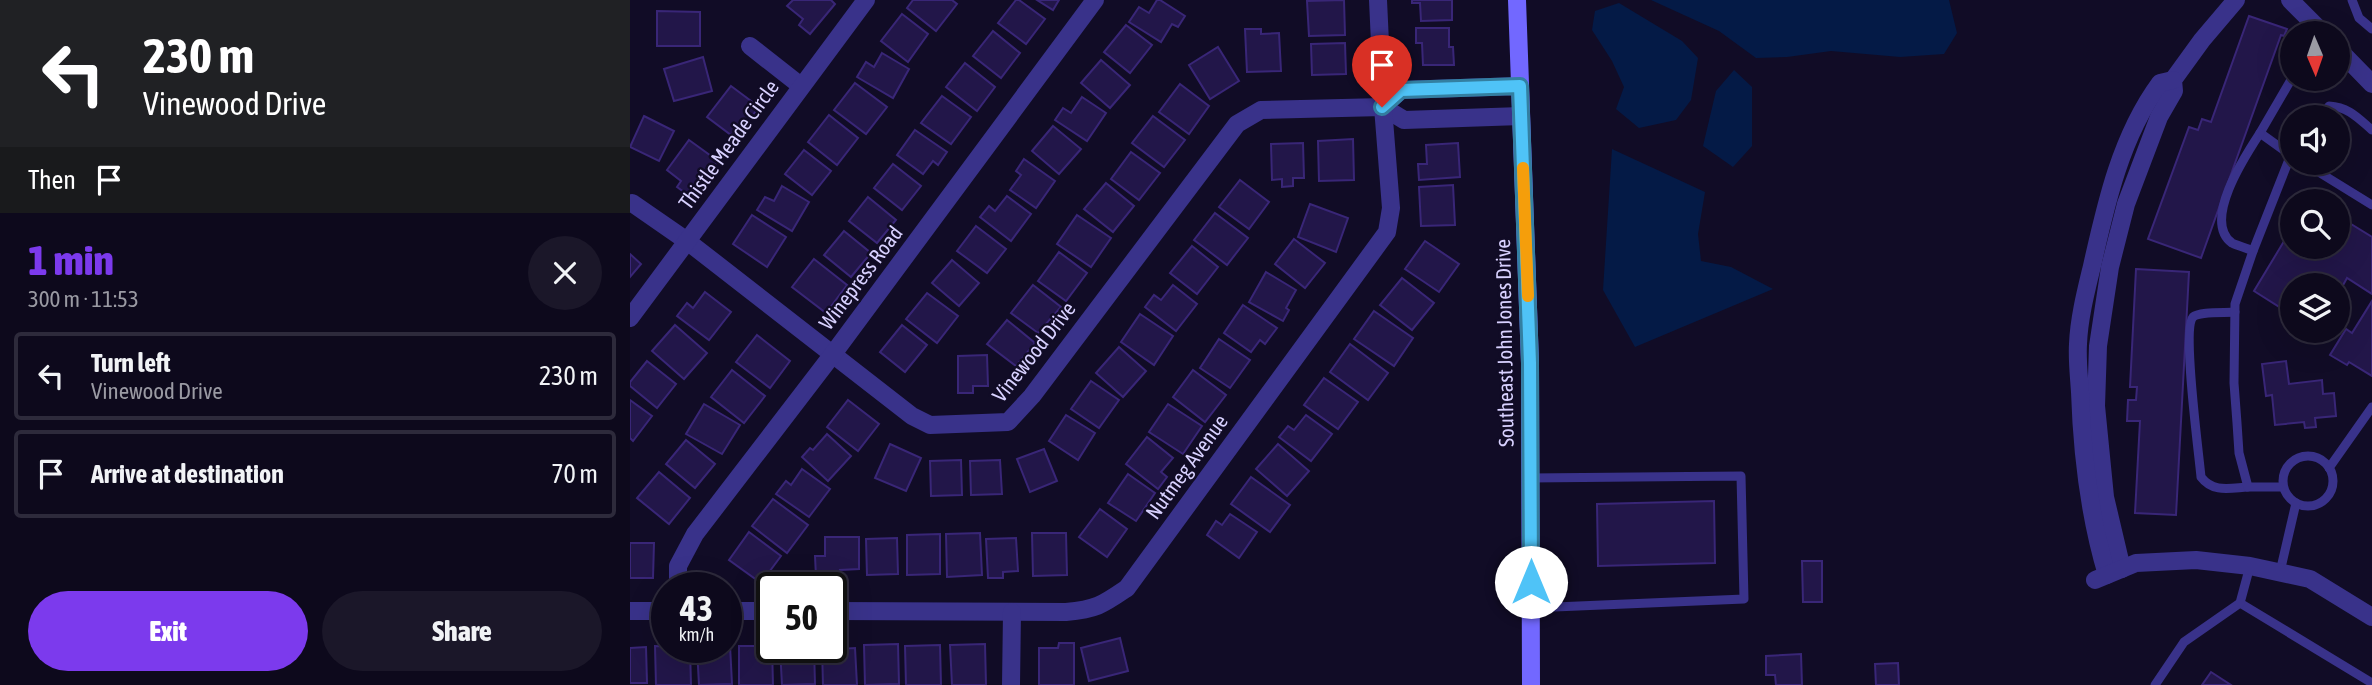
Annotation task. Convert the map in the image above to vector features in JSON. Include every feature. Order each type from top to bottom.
[{"type":"main road","name":"Southeast John Jones Drive","points":[[1517,0],[1530,363],[1531,685]]},
{"type":"street","name":"Thistle Meade Circle","points":[[630,318],[866,0]]},
{"type":"street","name":"Winepress Road","points":[[678,572],[678,566],[695,534],[833,355],[1096,0]]},
{"type":"street","points":[[1378,0],[1382,107]]},
{"type":"street","points":[[2236,0],[2173,80],[2160,83],[2149,97],[2121,157],[2104,210],[2086,291],[2078,343],[2080,412],[2087,486],[2099,546],[2108,574],[2136,563],[2196,560],[2250,566],[2310,579],[2372,617]]},
{"type":"street","points":[[2293,1],[2311,21]]},
{"type":"street","points":[[750,46],[801,86]]},
{"type":"street","points":[[2350,61],[2372,84]]},
{"type":"street","name":"Vinewood Drive","points":[[1382,107],[1401,90],[1520,86]]},
{"type":"street","name":"Vinewood Drive","points":[[632,203],[687,241],[912,416],[930,425],[1008,422],[1032,396],[1237,124],[1247,116],[1261,110],[1382,107],[1404,120],[1521,116]]},
{"type":"street","name":"Nutmeg Avenue","points":[[847,611],[1090,610],[1127,588],[1387,232],[1391,208],[1382,107]]},
{"type":"street","points":[[630,611],[651,611]]},
{"type":"street","points":[[1011,685],[1012,612]]},
{"type":"lane","points":[[2352,0],[2360,18],[2372,29]]},
{"type":"lane","points":[[2253,251],[2231,242],[2224,232],[2220,210],[2242,160],[2284,91]]},
{"type":"lane","points":[[2350,111],[2372,131]]},
{"type":"lane","points":[[2260,133],[2280,146]]},
{"type":"lane","points":[[2248,486],[2239,453],[2234,383],[2235,304],[2284,175]]},
{"type":"lane","points":[[2323,175],[2372,205]]},
{"type":"lane","points":[[2235,312],[2197,314],[2191,318],[2188,327],[2201,478],[2207,486],[2220,489],[2248,486],[2283,487]]},
{"type":"lane","points":[[2329,468],[2372,407]]},
{"type":"lane","points":[[2310,456],[2324,462],[2329,468],[2333,485],[2325,500],[2309,506],[2296,503],[2286,495],[2283,487],[2284,471],[2295,459],[2310,456]]},
{"type":"lane","points":[[1531,478],[1741,476],[1744,599],[1531,608]]},
{"type":"lane","points":[[2280,572],[2296,503]]},
{"type":"lane","points":[[2155,685],[2184,642],[2239,603],[2250,566]]},
{"type":"lane","points":[[2239,603],[2372,684]]},
{"type":"water","points":[[1651,0],[1949,0],[1957,33],[1944,54],[1900,57],[1831,51],[1756,58],[1719,31]]},
{"type":"water","points":[[1619,3],[1682,41],[1698,58],[1691,100],[1676,120],[1639,128],[1616,109],[1624,87],[1612,61],[1592,30],[1595,11]]},
{"type":"water","points":[[1734,70],[1752,87],[1752,146],[1733,167],[1703,146],[1716,91]]},
{"type":"water","points":[[1612,149],[1705,192],[1698,234],[1701,261],[1731,267],[1773,289],[1635,347],[1603,290]]},
{"type":"building","points":[[793,0],[831,0],[835,4],[810,34],[799,25],[803,19],[787,6]]},
{"type":"building","points":[[913,0],[952,0],[957,4],[936,31],[907,8]]},
{"type":"building","points":[[1016,0],[1045,19],[1026,44],[998,23]]},
{"type":"building","points":[[1037,0],[1059,0],[1053,10]]},
{"type":"building","points":[[1157,0],[1185,16],[1178,27],[1172,24],[1161,42],[1129,22],[1139,7],[1149,13]]},
{"type":"building","points":[[1344,0],[1345,35],[1309,36],[1307,1]]},
{"type":"building","points":[[1412,0],[1452,0],[1452,20],[1421,21],[1420,3],[1412,3]]},
{"type":"building","points":[[657,11],[700,12],[700,46],[657,46]]},
{"type":"building","points":[[902,14],[928,34],[908,62],[881,41]]},
{"type":"building","points":[[2249,16],[2280,27],[2280,38],[2201,258],[2148,239],[2189,127],[2198,130],[2202,119],[2211,122]]},
{"type":"building","points":[[1126,25],[1152,45],[1130,73],[1104,52]]},
{"type":"building","points":[[1416,28],[1449,28],[1449,47],[1453,47],[1454,65],[1423,65],[1422,43],[1416,43]]},
{"type":"building","points":[[1245,29],[1261,29],[1261,34],[1279,33],[1281,71],[1247,72]]},
{"type":"building","points":[[993,31],[1020,53],[1001,78],[973,56]]},
{"type":"building","points":[[1345,43],[1346,74],[1312,75],[1311,44]]},
{"type":"building","points":[[1218,47],[1239,81],[1210,99],[1189,65]]},
{"type":"building","points":[[882,53],[909,69],[893,98],[857,77],[866,62],[874,67]]},
{"type":"building","points":[[703,57],[712,91],[674,101],[664,69]]},
{"type":"building","points":[[1101,60],[1130,85],[1110,108],[1081,83]]},
{"type":"building","points":[[965,63],[995,87],[977,111],[946,87]]},
{"type":"building","points":[[855,83],[887,107],[866,134],[834,110]]},
{"type":"building","points":[[1180,84],[1209,106],[1189,134],[1159,112]]},
{"type":"building","points":[[731,86],[759,107],[735,138],[707,117]]},
{"type":"building","points":[[942,96],[971,117],[951,144],[921,123]]},
{"type":"building","points":[[1082,97],[1106,113],[1087,141],[1055,120],[1063,108],[1071,113]]},
{"type":"building","points":[[829,115],[858,138],[837,165],[808,142]]},
{"type":"building","points":[[644,116],[674,131],[659,161],[630,147]]},
{"type":"building","points":[[1153,116],[1185,140],[1164,167],[1132,143]]},
{"type":"building","points":[[1053,126],[1081,149],[1059,174],[1032,151]]},
{"type":"building","points":[[915,130],[947,152],[938,165],[933,161],[923,174],[897,155]]},
{"type":"building","points":[[1353,139],[1354,180],[1319,181],[1318,141]]},
{"type":"building","points":[[689,140],[718,161],[691,197],[677,187],[681,181],[667,170]]},
{"type":"building","points":[[1303,143],[1304,178],[1293,178],[1293,186],[1282,187],[1282,179],[1272,180],[1271,144]]},
{"type":"building","points":[[1458,143],[1460,177],[1419,180],[1418,164],[1427,164],[1426,145]]},
{"type":"building","points":[[804,150],[831,171],[812,195],[785,174]]},
{"type":"building","points":[[1131,152],[1160,173],[1139,200],[1111,179]]},
{"type":"building","points":[[1024,159],[1055,181],[1036,208],[1010,190],[1021,175],[1016,171]]},
{"type":"building","points":[[893,164],[921,186],[902,210],[874,188]]},
{"type":"building","points":[[1240,180],[1269,202],[1249,229],[1219,207]]},
{"type":"building","points":[[1106,183],[1134,206],[1113,232],[1084,209]]},
{"type":"building","points":[[1453,185],[1455,225],[1421,226],[1419,187]]},
{"type":"building","points":[[782,186],[809,202],[792,231],[757,210],[765,197],[774,201]]},
{"type":"building","points":[[1007,196],[1031,214],[1011,241],[980,217],[989,206],[995,211]]},
{"type":"building","points":[[868,197],[896,220],[877,243],[849,221]]},
{"type":"building","points":[[1310,204],[1348,218],[1336,252],[1298,237]]},
{"type":"building","points":[[1215,213],[1248,238],[1227,265],[1194,240]]},
{"type":"building","points":[[752,215],[786,237],[767,267],[733,244]]},
{"type":"building","points":[[1077,215],[1111,238],[1091,267],[1057,244]]},
{"type":"building","points":[[2350,223],[2372,237],[2372,294],[2350,280],[2350,273],[2280,273],[2280,307],[2254,291],[2280,248],[2280,259],[2350,259]]},
{"type":"building","points":[[976,226],[1006,249],[987,273],[957,251]]},
{"type":"building","points":[[844,231],[871,253],[851,277],[824,255]]},
{"type":"building","points":[[1294,239],[1325,263],[1305,288],[1275,264]]},
{"type":"building","points":[[1425,241],[1459,264],[1439,292],[1405,269]]},
{"type":"building","points":[[1192,246],[1218,267],[1197,294],[1170,273]]},
{"type":"building","points":[[1059,252],[1087,273],[1066,301],[1038,281]]},
{"type":"building","points":[[630,254],[641,264],[630,277]]},
{"type":"building","points":[[814,259],[847,285],[826,313],[792,287]]},
{"type":"building","points":[[952,260],[979,283],[959,306],[932,283]]},
{"type":"building","points":[[2136,269],[2189,272],[2176,515],[2135,513],[2140,421],[2127,421],[2128,400],[2136,400],[2137,387],[2130,387]]},
{"type":"building","points":[[1266,272],[1296,290],[1286,308],[1289,310],[1283,321],[1249,302]]},
{"type":"building","points":[[1402,278],[1434,303],[1412,330],[1380,305]]},
{"type":"building","points":[[1033,285],[1061,307],[1038,333],[1011,313]]},
{"type":"building","points":[[1173,285],[1197,304],[1176,331],[1145,307],[1154,295],[1161,300]]},
{"type":"building","points":[[705,292],[731,312],[709,340],[677,316],[687,303],[693,308]]},
{"type":"building","points":[[927,293],[958,316],[937,343],[906,319]]},
{"type":"building","points":[[2372,301],[2372,376],[2349,362],[2347,365],[2330,355],[2337,343],[2350,343],[2350,332],[2352,333]]},
{"type":"building","points":[[1243,305],[1277,328],[1265,344],[1260,340],[1251,352],[1224,333]]},
{"type":"building","points":[[1374,311],[1413,338],[1394,366],[1354,339]]},
{"type":"building","points":[[1140,314],[1173,336],[1154,365],[1121,342]]},
{"type":"building","points":[[1007,320],[1035,343],[1016,366],[987,344]]},
{"type":"building","points":[[675,325],[707,353],[684,379],[652,351]]},
{"type":"building","points":[[902,325],[927,345],[905,372],[880,352]]},
{"type":"building","points":[[757,335],[790,361],[770,388],[736,362]]},
{"type":"building","points":[[1219,339],[1250,360],[1230,388],[1200,368]]},
{"type":"building","points":[[1350,344],[1388,373],[1368,400],[1330,372]]},
{"type":"building","points":[[1119,347],[1146,371],[1123,397],[1096,373]]},
{"type":"building","points":[[987,355],[988,386],[973,386],[973,393],[958,393],[958,356]]},
{"type":"building","points":[[647,361],[676,384],[657,408],[630,386],[630,382]]},
{"type":"building","points":[[2286,361],[2289,384],[2322,380],[2323,394],[2334,393],[2336,416],[2315,418],[2316,427],[2305,428],[2304,422],[2275,425],[2272,395],[2266,396],[2262,364]]},
{"type":"building","points":[[732,370],[765,396],[744,423],[711,397]]},
{"type":"building","points":[[1193,370],[1226,395],[1205,422],[1173,397]]},
{"type":"building","points":[[1324,378],[1358,402],[1338,429],[1304,405]]},
{"type":"building","points":[[1091,381],[1119,400],[1099,428],[1071,409]]},
{"type":"building","points":[[630,400],[652,416],[633,441],[630,438]]},
{"type":"building","points":[[848,400],[879,424],[858,451],[827,427]]},
{"type":"building","points":[[704,404],[740,425],[722,454],[686,434]]},
{"type":"building","points":[[1168,404],[1202,426],[1183,454],[1149,432]]},
{"type":"building","points":[[1066,415],[1095,433],[1078,460],[1049,441]]},
{"type":"building","points":[[1306,415],[1332,434],[1311,461],[1279,437],[1288,426],[1294,430]]},
{"type":"building","points":[[827,434],[851,456],[828,481],[802,457],[810,448],[813,450]]},
{"type":"building","points":[[1147,437],[1173,458],[1161,472],[1167,477],[1158,489],[1126,464]]},
{"type":"building","points":[[686,440],[715,464],[695,488],[666,464]]},
{"type":"building","points":[[890,444],[921,458],[906,491],[875,478]]},
{"type":"building","points":[[1278,444],[1309,471],[1287,496],[1256,469]]},
{"type":"building","points":[[1044,449],[1057,481],[1030,492],[1017,459]]},
{"type":"building","points":[[961,460],[962,495],[931,496],[930,461]]},
{"type":"building","points":[[1000,460],[1002,494],[971,495],[970,461]]},
{"type":"building","points":[[802,469],[830,489],[809,517],[776,494],[786,481],[791,485]]},
{"type":"building","points":[[659,472],[690,498],[669,524],[637,498]]},
{"type":"building","points":[[1128,474],[1155,493],[1136,521],[1108,503]]},
{"type":"building","points":[[1251,477],[1290,505],[1270,532],[1231,504]]},
{"type":"building","points":[[773,499],[808,525],[787,553],[752,526]]},
{"type":"building","points":[[1714,501],[1715,563],[1598,566],[1597,504]]},
{"type":"building","points":[[1100,509],[1127,529],[1107,557],[1079,537]]},
{"type":"building","points":[[1230,514],[1257,532],[1239,558],[1207,535],[1216,521],[1222,525]]},
{"type":"building","points":[[749,532],[781,556],[769,572],[756,572],[756,579],[729,560]]},
{"type":"building","points":[[980,533],[982,575],[947,577],[946,534]]},
{"type":"building","points":[[1032,533],[1066,533],[1067,575],[1033,576]]},
{"type":"building","points":[[940,534],[940,574],[907,575],[907,535]]},
{"type":"building","points":[[825,537],[859,537],[859,569],[816,572],[815,556],[825,556]]},
{"type":"building","points":[[897,538],[898,574],[867,575],[866,539]]},
{"type":"building","points":[[1016,538],[1018,571],[1003,572],[1003,578],[988,578],[986,539]]},
{"type":"building","points":[[630,543],[654,543],[651,578],[630,578]]},
{"type":"building","points":[[1802,561],[1822,561],[1822,602],[1803,602]]},
{"type":"building","points":[[1120,638],[1128,671],[1089,681],[1081,648]]},
{"type":"building","points":[[1059,643],[1074,643],[1074,685],[1039,685],[1039,648],[1058,648]]},
{"type":"building","points":[[898,644],[899,684],[865,685],[864,645]]},
{"type":"building","points":[[985,644],[986,685],[952,685],[950,645]]},
{"type":"building","points":[[940,645],[941,685],[906,685],[905,646]]},
{"type":"building","points":[[742,646],[756,646],[756,663],[772,663],[773,685],[739,685]]},
{"type":"building","points":[[646,647],[647,683],[630,683],[630,648]]},
{"type":"building","points":[[847,648],[855,648],[857,685],[823,685],[822,663],[847,663]]},
{"type":"building","points":[[1801,654],[1802,685],[1776,685],[1775,675],[1766,675],[1766,656]]},
{"type":"building","points":[[655,663],[690,663],[691,685],[656,685]]},
{"type":"building","points":[[698,663],[731,663],[732,684],[699,685]]},
{"type":"building","points":[[781,663],[814,663],[815,684],[782,685]]},
{"type":"building","points":[[1898,663],[1899,685],[1876,685],[1875,664]]},
{"type":"building","points":[[2211,672],[2231,685],[2202,685]]},
{"type":"slow traffic","points":[[1523,168],[1528,296]]},
{"type":"route","points":[[1382,107],[1401,90],[1520,86],[1530,363],[1531,582]]}]
